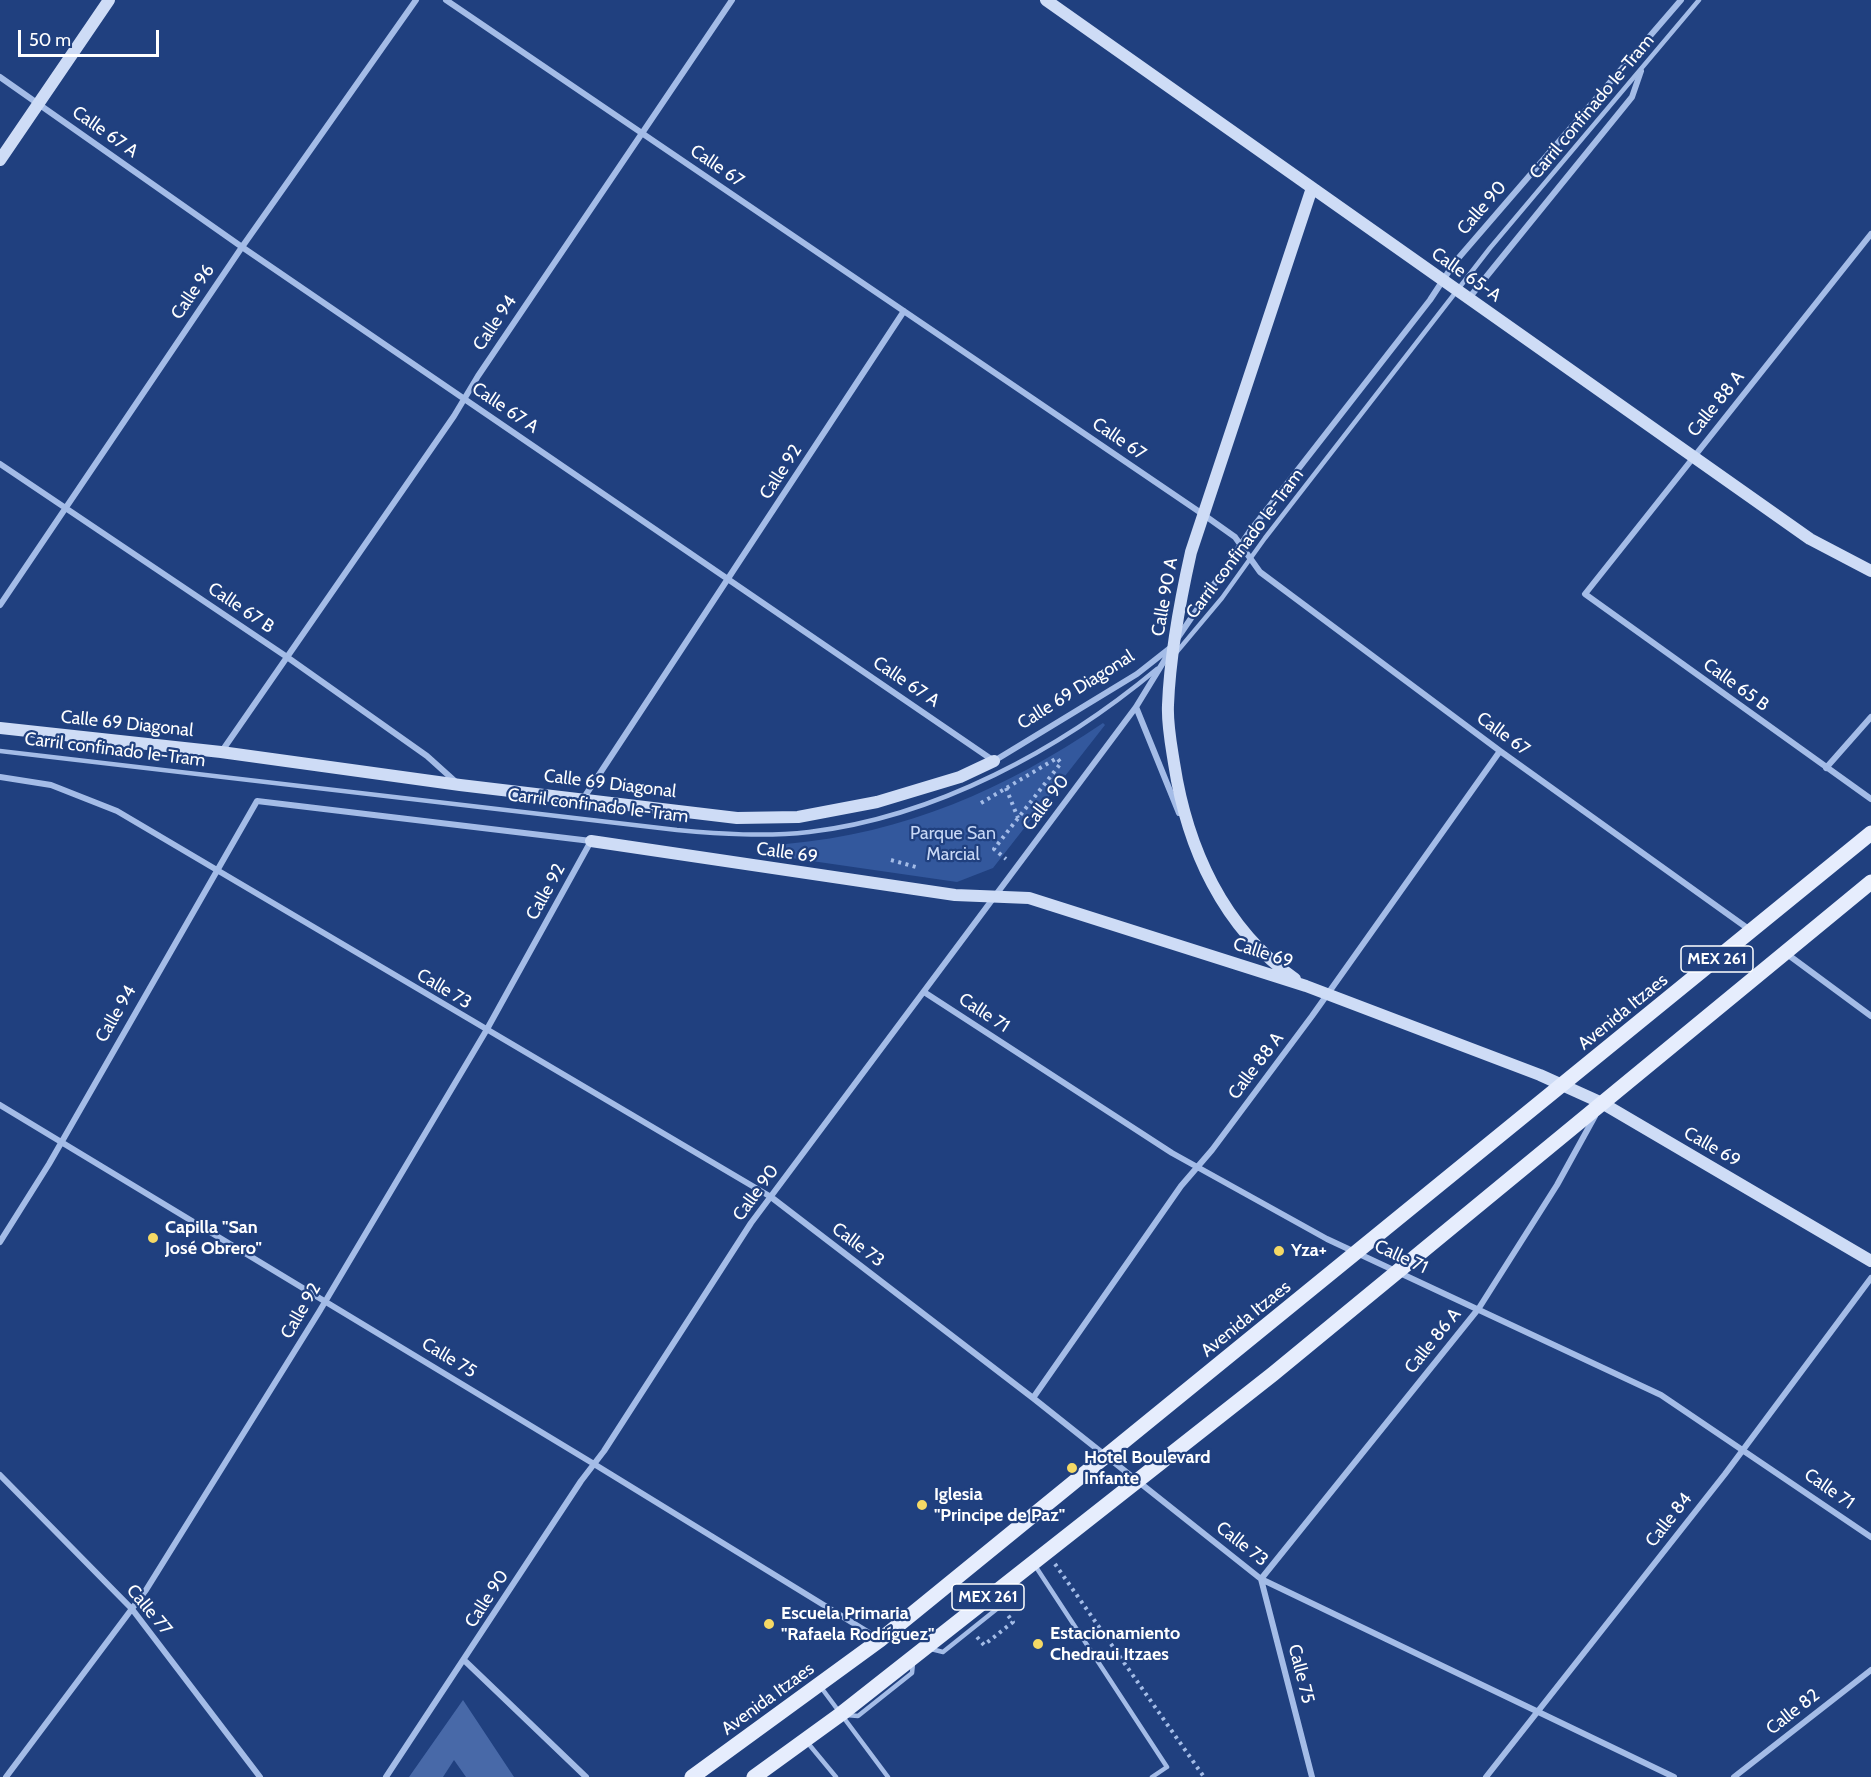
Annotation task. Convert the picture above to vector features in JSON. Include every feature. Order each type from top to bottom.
[{"type":"main road","points":[[0,159],[110,0]]},
{"type":"main road","name":"Calle 65-A","points":[[1046,0],[1810,539],[1871,571]]},
{"type":"main road","name":"Calle 90 A","points":[[1306,986],[1264,954],[1234,920],[1207,877],[1195,849],[1178,791],[1168,725],[1174,650],[1189,561],[1312,188]]},
{"type":"main road","name":"Calle 69 Diagonal","points":[[0,728],[221,752],[460,785],[737,818],[798,817],[877,802],[960,777],[994,761]]},
{"type":"main road","name":"Avenida Itzaes","points":[[692,1777],[820,1686],[880,1640],[1107,1458],[1871,833]]},
{"type":"main road","name":"Calle 69","points":[[591,842],[994,898],[1029,898],[1306,986],[1563,1085],[1602,1103],[1871,1261]]},
{"type":"main road","name":"MEX 261","points":[[762,1775],[1135,1479],[1273,1374],[1871,882]]},
{"type":"street","name":"Calle 96","points":[[0,605],[242,247],[416,0]]},
{"type":"street","name":"Calle 67","points":[[446,0],[1235,537],[1260,572],[1500,751],[1752,931]]},
{"type":"street","name":"Calle 94","points":[[221,752],[464,399],[732,0]]},
{"type":"street","name":"Calle 90","points":[[386,1777],[751,1223],[1136,707],[1250,531],[1443,281],[1455,262],[1681,0]]},
{"type":"street","points":[[1469,298],[1632,97],[1641,71]]},
{"type":"street","name":"Calle 67 A","points":[[0,78],[242,247],[994,761]]},
{"type":"street","name":"Calle 88 A","points":[[1585,594],[1871,234]]},
{"type":"street","name":"Calle 92","points":[[583,799],[904,311]]},
{"type":"street","name":"Calle 67 B","points":[[0,464],[287,657],[427,756],[460,785]]},
{"type":"street","name":"Calle 65 B","points":[[1585,594],[1871,799]]},
{"type":"street","name":"Calle 69 Diagonal","points":[[994,761],[1174,650]]},
{"type":"street","points":[[1136,707],[1195,849]]},
{"type":"street","points":[[1826,768],[1871,717]]},
{"type":"street","name":"Calle 88 A","points":[[1033,1398],[1181,1186],[1327,994],[1500,751]]},
{"type":"street","name":"Calle 73","points":[[0,777],[51,785],[117,812],[771,1197],[1033,1398],[1261,1579],[1674,1777]]},
{"type":"street","name":"Calle 94","points":[[0,1242],[61,1142],[257,801],[591,842]]},
{"type":"street","name":"Calle 92","points":[[6,1777],[132,1610],[325,1301],[486,1031],[591,842]]},
{"type":"street","points":[[1784,952],[1871,1016]]},
{"type":"street","name":"Calle 71","points":[[924,992],[1172,1154],[1357,1254],[1479,1308],[1661,1395],[1871,1537]]},
{"type":"street","name":"Calle 86 A","points":[[1261,1579],[1479,1308],[1557,1185],[1602,1103]]},
{"type":"street","name":"Calle 75","points":[[0,1105],[594,1464],[880,1640]]},
{"type":"street","name":"Calle 84","points":[[1486,1777],[1744,1449],[1871,1278]]},
{"type":"street","name":"Calle 77","points":[[0,1475],[132,1610],[260,1777]]},
{"type":"street","name":"Calle 75","points":[[1261,1579],[1312,1777]]},
{"type":"street","points":[[465,1660],[586,1777]]},
{"type":"street","name":"Calle 82","points":[[1734,1777],[1871,1670]]},
{"type":"lane","name":"Carril confinado Ie-Tram","points":[[0,751],[701,832],[757,834],[809,832],[901,812],[1013,765],[1133,689],[1161,666],[1209,616],[1250,558],[1457,290],[1699,0]]},
{"type":"lane","points":[[1032,1562],[1167,1767],[1152,1777]]},
{"type":"lane","points":[[820,1686],[888,1777]]},
{"type":"lane","points":[[805,1740],[836,1777]]},
{"type":"path","points":[[981,803],[1057,758],[1061,763],[994,849],[1006,859]]},
{"type":"path","points":[[1006,788],[1018,818]]},
{"type":"path","points":[[891,860],[916,867]]},
{"type":"path","points":[[1054,1561],[1204,1777]]},
{"type":"path","points":[[975,1634],[984,1645],[1013,1622],[1005,1611]]},
{"type":"green space","name":"Parque San Marcial","points":[[1103,723],[1105,725],[993,868],[957,882],[784,857],[786,844],[872,830],[913,819],[991,788],[1029,769]]},
{"type":"building","points":[[463,1700],[514,1777],[466,1777],[454,1760],[443,1777],[409,1777]]},
{"type":"place","name":"Capilla \"San José Obrero\"","points":[[153,1238]]},
{"type":"place","name":"Yza+","points":[[1279,1251]]},
{"type":"place","name":"Hotel Boulevard Infante","points":[[1072,1468]]},
{"type":"place","name":"Iglesia \"Principe de Paz\"","points":[[922,1505]]},
{"type":"place","name":"Escuela Primaria \"Rafaela Rodríguez\"","points":[[769,1624]]},
{"type":"place","name":"Estacionamiento Chedraui Itzaes","points":[[1038,1644]]}]
